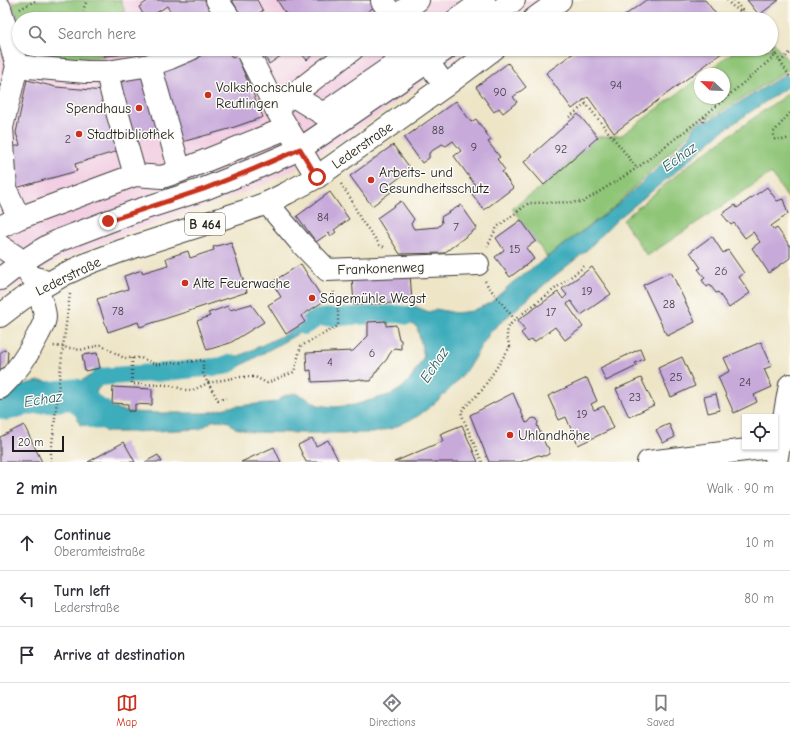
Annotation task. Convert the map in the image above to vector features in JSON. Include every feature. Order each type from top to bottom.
[{"type":"main road","points":[[217,0],[225,12]]},
{"type":"main road","points":[[395,12],[418,0]]},
{"type":"main road","points":[[468,12],[484,0]]},
{"type":"main road","points":[[498,12],[514,0]]},
{"type":"main road","points":[[543,12],[556,1]]},
{"type":"main road","points":[[0,8],[12,49]]},
{"type":"main road","points":[[14,56],[17,66],[2,127],[6,190],[10,222],[135,175],[162,177],[180,171],[287,128]]},
{"type":"main road","points":[[17,66],[86,72],[107,72],[150,65],[175,56]]},
{"type":"main road","points":[[251,56],[284,102],[287,128],[300,149],[323,173]]},
{"type":"main road","points":[[284,102],[343,56]]},
{"type":"main road","points":[[284,102],[323,114],[416,56]]},
{"type":"main road","name":"B 464","points":[[0,278],[52,244],[70,236],[133,212],[204,189],[300,149],[417,56]]},
{"type":"main road","points":[[423,56],[445,86]]},
{"type":"main road","name":"Lederstraße","points":[[0,316],[22,299],[51,282],[89,263],[121,251],[242,212],[287,194],[323,173],[485,56]]},
{"type":"main road","points":[[150,65],[180,171]]},
{"type":"main road","points":[[107,72],[135,175]]},
{"type":"main road","name":"Frankonenweg","points":[[267,203],[300,242],[327,270],[478,264]]},
{"type":"main road","points":[[0,246],[15,256],[31,276],[51,282],[42,304],[45,318],[41,328],[28,355],[18,369],[0,388]]},
{"type":"main road","points":[[778,449],[790,385]]},
{"type":"main road","points":[[660,461],[768,450]]},
{"type":"path","points":[[82,12],[87,0]]},
{"type":"path","points":[[727,0],[740,12]]},
{"type":"path","points":[[734,0],[743,12]]},
{"type":"path","points":[[780,62],[790,53]]},
{"type":"path","points":[[478,264],[497,227],[528,203],[583,202],[637,168],[698,123],[705,115],[776,56],[790,77]]},
{"type":"path","points":[[583,100],[637,168]]},
{"type":"path","points":[[569,117],[586,104]]},
{"type":"path","points":[[790,114],[773,133],[775,139],[782,140],[790,138]]},
{"type":"path","points":[[703,122],[705,115]]},
{"type":"path","points":[[323,173],[351,199],[361,220],[380,245],[393,252],[403,267]]},
{"type":"path","points":[[482,462],[461,412],[482,390],[510,347],[506,337],[507,328],[514,320],[585,266]]},
{"type":"path","points":[[51,282],[71,288],[54,422],[51,462]]},
{"type":"path","points":[[488,286],[514,320]]},
{"type":"path","points":[[132,358],[132,384],[168,385],[184,390],[192,390],[208,383],[238,377],[255,377],[267,382],[294,372],[301,346],[338,326],[338,309]]},
{"type":"path","points":[[63,347],[80,350],[101,345],[124,358],[141,358],[155,364],[203,360],[203,374],[218,400],[226,398]]},
{"type":"shaded area","points":[[0,0],[538,0],[521,12],[12,12],[12,56],[460,56],[359,129],[305,164],[257,188],[130,232],[51,264],[0,297]]},
{"type":"green space","points":[[21,0],[121,0],[125,12],[16,12],[12,4]]},
{"type":"green space","points":[[778,48],[790,64],[790,69],[715,115],[702,119],[694,125],[688,135],[613,208],[547,257],[512,208],[544,185],[598,137],[622,135],[694,81],[694,104],[730,104],[730,68],[712,68],[728,56],[778,56]]},
{"type":"green space","points":[[34,56],[104,56],[85,58],[35,58]]},
{"type":"green space","points":[[790,92],[790,197],[787,197],[771,173],[647,256],[623,220],[692,162]]},
{"type":"water","points":[[786,74],[790,79],[790,85],[721,132],[679,169],[619,218],[586,251],[552,278],[492,330],[464,373],[435,403],[418,416],[393,428],[373,433],[252,432],[235,428],[229,422],[219,420],[212,421],[200,429],[106,432],[100,427],[80,425],[72,406],[63,405],[64,383],[81,381],[93,374],[106,371],[125,372],[125,380],[109,382],[102,385],[95,394],[98,400],[102,404],[127,412],[207,413],[229,407],[276,402],[284,396],[295,393],[318,405],[334,407],[354,405],[392,394],[402,388],[412,377],[424,356],[417,327],[402,321],[385,319],[384,309],[414,306],[429,312],[436,309],[456,313],[472,311],[490,303],[512,283],[613,209],[674,153],[690,136],[696,125],[702,121],[707,121],[719,115]]},
{"type":"water","points":[[348,310],[375,310],[375,319],[348,321]]},
{"type":"water","points":[[327,312],[328,324],[310,327],[233,370],[207,373],[207,363],[224,363],[286,334],[315,315]]},
{"type":"water","points":[[198,365],[198,375],[182,378],[137,379],[136,369],[179,369]]},
{"type":"water","points":[[39,381],[53,382],[51,403],[40,403],[30,406],[21,385]]},
{"type":"building","points":[[149,0],[207,0],[213,12],[170,12],[167,6],[158,12],[142,12],[139,7]]},
{"type":"building","points":[[232,0],[257,0],[263,11],[261,12],[239,12]]},
{"type":"building","points":[[277,0],[384,0],[367,12],[285,12]]},
{"type":"building","points":[[646,0],[705,0],[714,12],[630,12]]},
{"type":"building","points":[[747,0],[779,0],[763,12],[757,12]]},
{"type":"building","name":"Volkshochschule Reutlingen","points":[[198,56],[231,56],[232,58],[237,56],[263,117],[229,129],[178,143],[157,72],[177,66]]},
{"type":"building","points":[[264,56],[281,56],[269,64]]},
{"type":"building","points":[[303,56],[311,56],[307,60]]},
{"type":"building","points":[[569,56],[718,56],[701,68],[694,68],[694,74],[614,133],[588,97],[572,109],[546,73]]},
{"type":"building","points":[[508,63],[526,87],[513,97],[517,102],[503,113],[499,108],[494,112],[476,87]]},
{"type":"building","name":"Spendhaus","points":[[148,74],[165,131],[131,141],[114,84]]},
{"type":"building","points":[[27,80],[56,87],[104,91],[121,150],[75,164],[77,171],[12,189],[10,148],[20,145],[16,133]]},
{"type":"building","points":[[456,101],[471,122],[476,119],[491,140],[488,142],[500,157],[497,159],[505,170],[502,172],[513,188],[484,210],[469,190],[475,185],[454,156],[461,151],[453,141],[446,146],[442,144],[429,153],[429,158],[422,163],[404,138]]},
{"type":"building","points":[[578,114],[598,137],[544,185],[524,162]]},
{"type":"building","points":[[393,145],[411,169],[387,187],[391,192],[372,206],[350,176]]},
{"type":"building","points":[[767,187],[777,201],[783,199],[788,214],[771,226],[774,230],[777,228],[790,246],[790,258],[769,273],[752,248],[760,242],[753,232],[745,238],[734,223],[731,225],[722,214],[735,205],[737,208]]},
{"type":"building","points":[[330,192],[349,219],[334,230],[336,232],[331,236],[329,233],[316,242],[297,216]]},
{"type":"building","points":[[401,201],[414,219],[411,224],[414,229],[438,227],[442,223],[441,217],[461,205],[477,228],[444,253],[400,254],[377,218]]},
{"type":"building","points":[[521,220],[536,241],[526,248],[534,259],[510,277],[495,257],[504,250],[496,238]]},
{"type":"building","points":[[712,236],[723,253],[728,250],[744,273],[739,277],[750,293],[729,308],[718,292],[716,293],[710,285],[707,287],[702,280],[705,278],[698,269],[701,268],[690,252]]},
{"type":"building","name":"Alte Feuerwache","points":[[231,242],[247,292],[140,327],[138,322],[108,332],[97,299],[128,289],[124,276],[142,270],[142,273],[168,265],[166,258],[188,251],[190,258],[214,250],[213,247]]},
{"type":"building","points":[[301,264],[324,301],[301,316],[305,322],[286,334],[268,305],[281,297],[272,282]]},
{"type":"building","points":[[592,267],[611,294],[581,315],[571,301],[567,304],[583,327],[565,340],[555,327],[534,342],[532,339],[528,342],[521,333],[525,330],[518,320],[558,292],[563,299],[567,295],[562,289]]},
{"type":"building","points":[[671,272],[695,322],[667,336],[643,285]]},
{"type":"building","points":[[410,273],[412,302],[354,305],[352,276]]},
{"type":"building","points":[[251,304],[264,322],[230,343],[207,350],[197,321],[210,316],[208,313],[228,306],[230,310]]},
{"type":"building","points":[[386,321],[386,326],[396,325],[399,339],[401,340],[401,349],[394,348],[375,373],[371,381],[360,379],[312,382],[311,370],[307,371],[306,353],[353,351],[368,336],[368,322]]},
{"type":"building","points":[[761,342],[772,366],[764,369],[772,387],[754,395],[757,402],[734,413],[718,377],[730,371],[724,358]]},
{"type":"building","points":[[640,349],[644,359],[635,363],[637,366],[606,381],[600,368]]},
{"type":"building","points":[[4,350],[8,351],[7,364],[2,369],[2,373],[0,375],[0,353]]},
{"type":"building","points":[[97,353],[100,368],[85,371],[82,355]]},
{"type":"building","points":[[682,357],[695,386],[671,397],[658,368]]},
{"type":"building","points":[[587,378],[597,401],[591,404],[594,410],[604,406],[614,428],[578,445],[566,417],[559,420],[548,396]]},
{"type":"building","points":[[641,378],[654,405],[629,417],[616,389]]},
{"type":"building","points":[[113,387],[152,389],[152,405],[135,404],[135,411],[128,411],[128,404],[112,403]]},
{"type":"building","name":"Uhlandhöhe","points":[[513,393],[526,423],[531,419],[537,419],[537,425],[546,446],[548,447],[549,454],[545,456],[538,455],[520,462],[489,462],[470,415]]},
{"type":"building","points":[[716,394],[720,410],[708,413],[704,397]]},
{"type":"building","points":[[669,424],[675,437],[663,443],[656,430]]},
{"type":"building","points":[[24,425],[42,462],[0,462],[0,437]]},
{"type":"building","points":[[462,425],[478,462],[394,462],[443,441],[440,434]]},
{"type":"building","points":[[312,438],[316,446],[328,440],[339,462],[306,462],[298,445]]},
{"type":"building","points":[[124,442],[135,462],[88,462]]},
{"type":"building","points":[[274,447],[281,462],[241,462]]},
{"type":"building","points":[[158,455],[162,462],[145,462]]},
{"type":"waterway","points":[[304,326],[318,318],[399,314],[408,316]]},
{"type":"waterway","points":[[100,377],[224,366],[231,363]]},
{"type":"waterway","name":"Echaz","points":[[7,405],[31,399],[75,394],[96,414],[99,414]]},
{"type":"place","name":"Volkshochschule Reutlingen","points":[[208,95]]},
{"type":"place","name":"Spendhaus","points":[[139,108]]},
{"type":"place","name":"Stadtbibliothek","points":[[79,134]]},
{"type":"place","name":"Arbeits- und Gesundheitsschutz","points":[[371,180]]},
{"type":"place","name":"Alte Feuerwache","points":[[185,283]]},
{"type":"place","name":"Sägemühle Wegst","points":[[312,298]]},
{"type":"place","name":"Uhlandhöhe","points":[[510,435]]},
{"type":"route","points":[[108,221],[204,189],[300,149],[317,177]]}]
